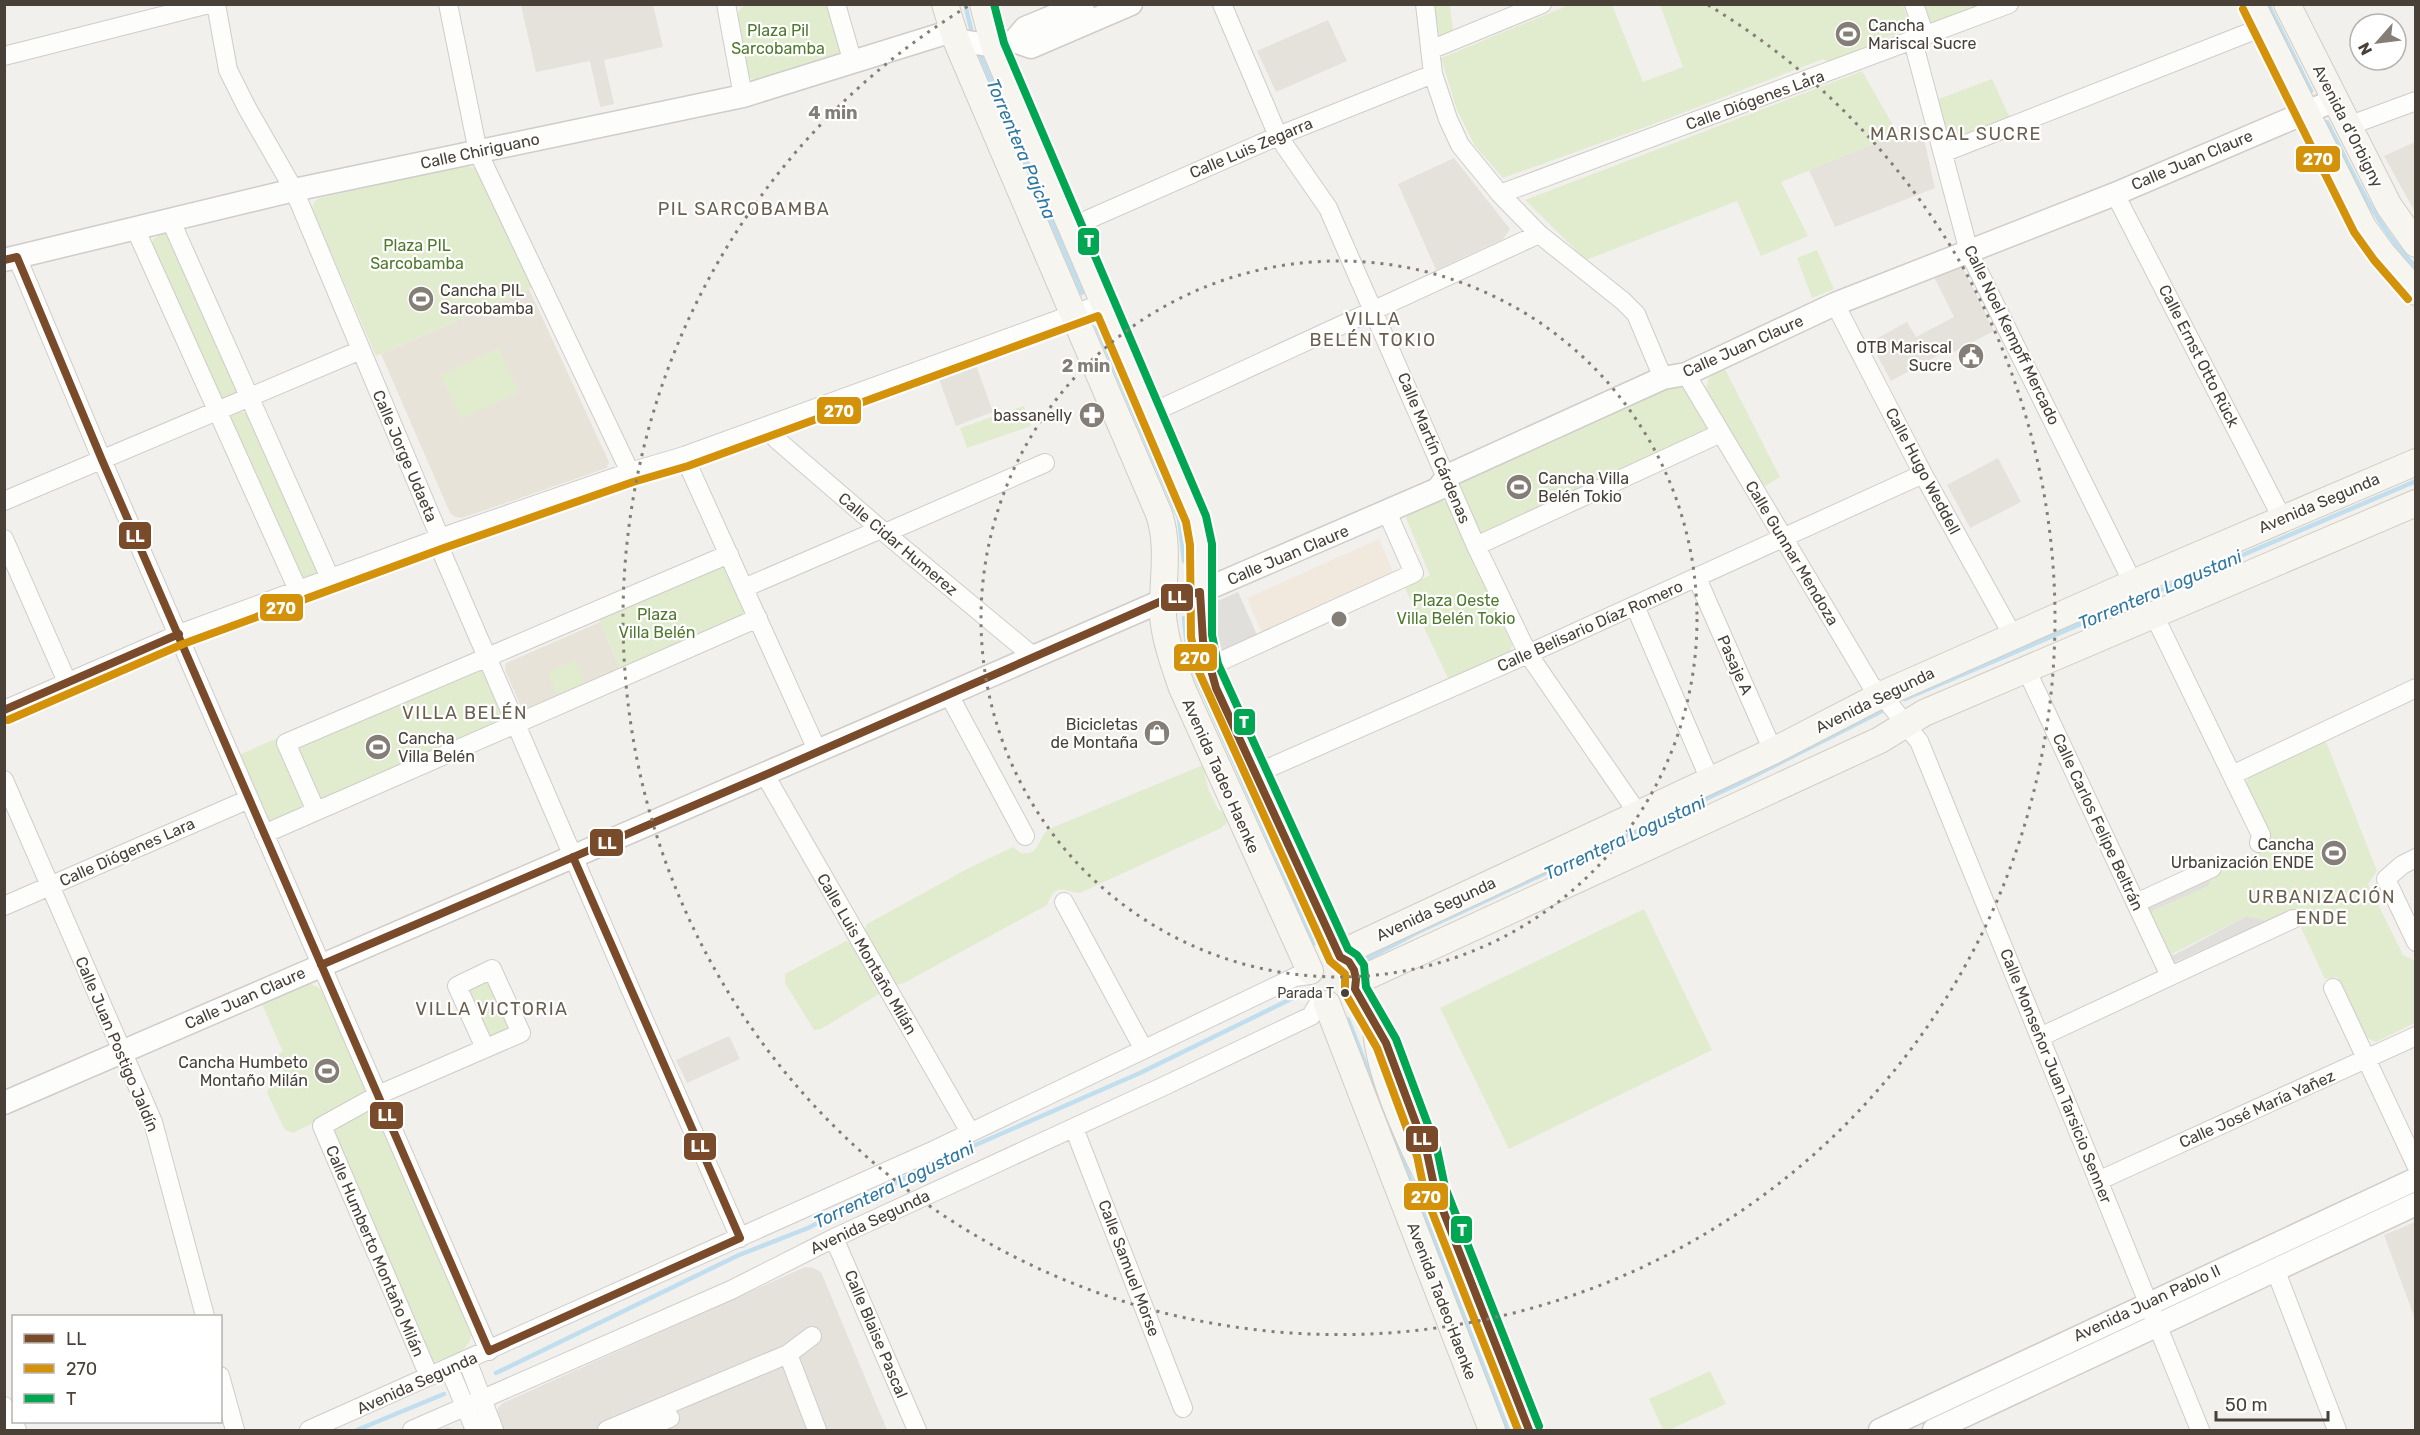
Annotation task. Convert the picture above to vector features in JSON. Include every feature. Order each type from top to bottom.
[{"type":"main road","name":"Avenida Tadeo Haenke","points":[[945,4],[978,41],[1071,227],[1196,519],[1201,544],[1201,636],[1208,667],[1255,774],[1377,1030],[1386,1043],[1428,1153],[1435,1190],[1529,1431]]},
{"type":"main road","name":"Avenida Tadeo Haenke","points":[[983,4],[978,41],[1074,315],[1162,525],[1165,542],[1163,618],[1172,659],[1182,688],[1310,973]]},
{"type":"main road","name":"Avenida d'Orbigny","points":[[2252,4],[2363,227],[2415,292]]},
{"type":"main road","name":"Avenida d'Orbigny","points":[[2287,4],[2389,206],[2415,244]]},
{"type":"main road","name":"Avenida Segunda","points":[[1349,971],[1354,947],[1773,751],[1883,694],[2282,518],[2415,462]]},
{"type":"main road","name":"Avenida Segunda","points":[[1349,971],[1785,784],[1905,726],[1924,713],[2415,503]]},
{"type":"main road","points":[[1328,956],[1349,971],[1348,999],[1342,1002],[1324,1003],[1311,990],[1310,973],[1322,958],[1328,956]]},
{"type":"main road","name":"Avenida Tadeo Haenke","points":[[1324,1003],[1492,1431]]},
{"type":"street","points":[[4,56],[209,4]]},
{"type":"street","name":"Calle Jorge Udaeta","points":[[216,4],[228,70],[294,190],[440,538],[442,553],[486,657],[740,1238]]},
{"type":"street","points":[[448,4],[478,152],[630,472]]},
{"type":"street","points":[[836,4],[853,63]]},
{"type":"street","name":"Calle Chiriguano","points":[[11,258],[294,190],[743,96],[853,63],[978,41],[1025,28],[1083,4]]},
{"type":"street","name":"Calle Chiriguano","points":[[978,41],[1031,47],[1131,4]]},
{"type":"street","name":"Calle Martín Cárdenas","points":[[1222,4],[1278,136],[1328,208],[1448,476],[1476,546],[1528,654],[1639,815]]},
{"type":"street","points":[[1425,4],[1433,74],[1448,119],[1460,145],[1500,194],[1539,234],[1636,314],[1663,378]]},
{"type":"street","points":[[1430,51],[1542,4]]},
{"type":"street","name":"Calle Noel Kempff Mercado","points":[[1914,4],[1943,153],[1969,252],[2133,583]]},
{"type":"street","name":"Calle Diógenes Lara","points":[[1500,194],[2009,4]]},
{"type":"street","points":[[727,5],[743,96]]},
{"type":"street","points":[[1943,153],[2263,27]]},
{"type":"street","name":"Calle Luis Zegarra","points":[[1071,227],[1278,136],[1433,74]]},
{"type":"street","name":"Calle Juan Claure","points":[[4,1103],[765,775],[1164,600],[1200,592],[1387,512],[1438,489],[1448,476],[1663,378],[1686,374],[1835,304],[2115,194],[2335,100]]},
{"type":"street","points":[[2348,126],[2415,101]]},
{"type":"street","name":"Calle Ernst Otto Rück","points":[[2115,194],[2282,518]]},
{"type":"street","points":[[170,219],[330,578]]},
{"type":"street","points":[[135,228],[298,590]]},
{"type":"street","points":[[1151,413],[1539,234]]},
{"type":"street","points":[[11,258],[179,634],[489,1351]]},
{"type":"street","points":[[4,710],[179,634],[330,578],[630,472],[684,456],[1104,303]]},
{"type":"street","name":"Calle Hugo Weddell","points":[[1835,304],[1923,474],[2013,636]]},
{"type":"street","points":[[4,501],[361,350]]},
{"type":"street","name":"Calle Gunnar Mendoza","points":[[1686,374],[1871,685],[1883,694],[1905,726]]},
{"type":"street","name":"Calle Cidar Humerez","points":[[770,425],[777,439],[1034,657]]},
{"type":"street","points":[[1476,546],[1721,434]]},
{"type":"street","points":[[684,456],[818,752]]},
{"type":"street","points":[[744,588],[1045,463]]},
{"type":"street","name":"Calle Belisario Díaz Romero","points":[[1255,774],[1635,606],[1923,474]]},
{"type":"street","points":[[1208,667],[1414,573],[1387,512]]},
{"type":"street","points":[[4,539],[11,571],[68,684]]},
{"type":"street","points":[[316,811],[286,743],[729,554]]},
{"type":"street","name":"Pasaje A","points":[[1697,578],[1773,751]]},
{"type":"street","points":[[1635,606],[1710,780]]},
{"type":"street","points":[[2154,615],[2261,835],[2259,843]]},
{"type":"street","points":[[264,834],[758,618]]},
{"type":"street","name":"Calle Carlos Felipe Beltrán","points":[[2026,669],[2170,976]]},
{"type":"street","points":[[2232,775],[2415,688]]},
{"type":"street","points":[[949,694],[1025,836]]},
{"type":"street","name":"Calle Monseñor Juan Tarsicio Senner","points":[[1905,726],[1919,741],[2200,1431]]},
{"type":"street","name":"Calle Luis Montaño Milán","points":[[765,775],[970,1132]]},
{"type":"street","name":"Calle Juan Postigo Jaldín","points":[[4,780],[153,1122],[204,1315]]},
{"type":"street","name":"Calle Diógenes Lara","points":[[4,906],[249,799]]},
{"type":"street","points":[[2415,858],[2402,865],[2386,879],[2415,942]]},
{"type":"street","points":[[2136,903],[2212,868]]},
{"type":"street","points":[[1064,902],[1143,1048]]},
{"type":"street","points":[[2040,1037],[2293,919]]},
{"type":"street","name":"Avenida Segunda","points":[[309,1431],[740,1238],[970,1132],[1295,976],[1310,973]]},
{"type":"street","points":[[2333,988],[2415,1165]]},
{"type":"street","name":"Avenida Segunda","points":[[411,1431],[731,1290],[834,1238],[1311,1016],[1324,1003]]},
{"type":"street","name":"Calle José María Yañez","points":[[2098,1181],[2367,1060],[2415,1036]]},
{"type":"street","points":[[378,1095],[485,1048]]},
{"type":"street","name":"Calle Humberto Montaño Milán","points":[[378,1095],[322,1126],[429,1376]]},
{"type":"street","name":"Calle Samuel Morse","points":[[1074,1128],[1183,1407]]},
{"type":"street","name":"Avenida Juan Pablo II","points":[[1880,1431],[2415,1179]]},
{"type":"street","name":"Avenida Juan Pablo II","points":[[1934,1431],[2415,1204]]},
{"type":"street","name":"Calle Blaise Pascal","points":[[834,1238],[917,1431]]},
{"type":"street","points":[[2275,1269],[2337,1431]]},
{"type":"street","points":[[641,1431],[670,1418],[788,1354],[812,1336]]},
{"type":"street","points":[[788,1354],[817,1431]]},
{"type":"street","points":[[467,1360],[474,1403],[475,1431]]},
{"type":"street","points":[[449,1368],[494,1431]]},
{"type":"street","points":[[222,1383],[235,1431]]},
{"type":"street","points":[[4,1406],[12,1421]]},
{"type":"street","points":[[607,1431],[670,1418]]},
{"type":"shaded area","points":[[521,5],[653,5],[663,47],[604,60],[614,104],[600,107],[590,61],[536,72]]},
{"type":"shaded area","points":[[1328,20],[1347,61],[1276,92],[1257,51]]},
{"type":"shaded area","points":[[1921,125],[1935,188],[1835,227],[1809,170]]},
{"type":"shaded area","points":[[2415,142],[2415,212],[2384,156]]},
{"type":"shaded area","points":[[1454,158],[1510,229],[1503,239],[1436,270],[1398,184]]},
{"type":"shaded area","points":[[1958,268],[1964,270],[1994,331],[1950,354],[1948,350],[1891,381],[1870,342],[1907,322],[1916,337],[1954,317],[1934,277]]},
{"type":"shaded area","points":[[529,289],[609,462],[607,468],[462,518],[455,517],[450,513],[381,354]]},
{"type":"shaded area","points":[[976,365],[993,412],[956,426],[939,379]]},
{"type":"shaded area","points":[[1998,458],[2021,502],[1970,528],[1947,485]]},
{"type":"shaded area","points":[[1379,539],[1394,574],[1262,633],[1247,598]]},
{"type":"shaded area","points":[[1238,592],[1258,637],[1218,654],[1211,604]]},
{"type":"shaded area","points":[[600,622],[621,670],[526,712],[522,709],[505,670],[506,663]]},
{"type":"shaded area","points":[[2214,872],[2208,886],[2154,910],[2149,916],[2142,905]]},
{"type":"shaded area","points":[[2247,916],[2267,921],[2171,964],[2168,954],[2174,955]]},
{"type":"shaded area","points":[[729,1036],[740,1059],[687,1083],[676,1060]]},
{"type":"shaded area","points":[[2415,1222],[2415,1319],[2384,1235]]},
{"type":"shaded area","points":[[805,1267],[821,1272],[887,1430],[458,1430],[497,1415],[498,1408],[503,1403]]},
{"type":"shaded area","points":[[447,1427],[458,1430],[440,1430]]},
{"type":"green space","points":[[1921,4],[1986,5],[1929,26]]},
{"type":"green space","name":"Plaza Pil Sarcobamba","points":[[750,5],[832,5],[842,53],[754,81],[749,77],[737,14],[742,7]]},
{"type":"green space","points":[[1433,5],[1450,5],[1453,31],[1440,36],[1435,27]]},
{"type":"green space","points":[[1569,5],[1612,5],[1643,82],[1683,67],[1660,5],[1903,5],[1910,28],[1834,60],[1823,59],[1659,122],[1503,178],[1475,146],[1457,110],[1441,58]]},
{"type":"green space","points":[[1862,71],[1898,134],[1781,182],[1808,236],[1761,256],[1737,201],[1586,260],[1525,200]]},
{"type":"green space","points":[[1992,79],[2010,118],[1946,142],[1936,100]]},
{"type":"green space","name":"Plaza PIL Sarcobamba","points":[[462,165],[475,168],[481,174],[533,287],[376,356],[312,208],[315,201]]},
{"type":"green space","points":[[163,233],[168,234],[238,388],[236,395],[228,400],[220,399],[152,246],[153,239]]},
{"type":"green space","points":[[1817,250],[1834,289],[1812,298],[1797,258]]},
{"type":"green space","points":[[499,348],[519,392],[461,419],[441,375]]},
{"type":"green space","points":[[1725,369],[1780,477],[1762,488],[1705,393],[1709,377]]},
{"type":"green space","points":[[1675,384],[1687,390],[1708,426],[1707,431],[1482,535],[1478,533],[1458,480]]},
{"type":"green space","points":[[1024,406],[1031,426],[967,448],[960,428]]},
{"type":"green space","points":[[239,411],[249,414],[316,568],[316,576],[305,584],[229,420],[233,413]]},
{"type":"green space","name":"Plaza Oeste Villa Belén Tokio","points":[[1440,499],[1446,502],[1512,645],[1510,652],[1505,656],[1449,680],[1405,588],[1430,575],[1406,518],[1409,513]]},
{"type":"green space","name":"Plaza Villa Belén","points":[[724,565],[745,615],[623,674],[597,615]]},
{"type":"green space","points":[[575,660],[585,683],[557,695],[547,672]]},
{"type":"green space","points":[[481,667],[504,721],[321,801],[296,753],[297,745]]},
{"type":"green space","points":[[277,738],[306,807],[269,823],[239,755]]},
{"type":"green space","points":[[2325,739],[2377,871],[2368,884],[2403,955],[2415,961],[2415,1023],[2376,1042],[2367,1038],[2337,977],[2325,979],[2292,912],[2282,913],[2267,921],[2247,916],[2170,955],[2149,916],[2154,910],[2207,886],[2214,872],[2262,850],[2246,786],[2248,777]]},
{"type":"green space","points":[[1203,765],[1208,789],[1218,809],[1227,816],[1226,824],[1221,828],[1080,893],[1057,890],[1047,905],[904,983],[896,985],[892,982],[864,932],[867,924],[969,868],[1013,847],[1021,853],[1032,852],[1049,829]]},
{"type":"green space","points":[[1644,909],[1712,1050],[1509,1149],[1440,1008]]},
{"type":"green space","points":[[846,941],[851,942],[879,994],[821,1029],[814,1030],[785,983],[785,974]]},
{"type":"green space","points":[[490,979],[514,1027],[490,1039],[467,989]]},
{"type":"green space","points":[[309,983],[321,989],[363,1080],[365,1093],[361,1099],[293,1133],[285,1130],[267,1093],[270,1084],[286,1076],[276,1055],[283,1052],[262,1004]]},
{"type":"green space","points":[[373,1106],[472,1330],[468,1343],[459,1352],[432,1362],[331,1128]]},
{"type":"green space","points":[[1710,1371],[1726,1404],[1669,1430],[1663,1430],[1649,1399]]},
{"type":"waterway","name":"Torrentera Pajcha","points":[[965,4],[973,37]]},
{"type":"waterway","points":[[2268,4],[2311,91]]},
{"type":"waterway","name":"Torrentera Pajcha","points":[[978,50],[1082,293]]},
{"type":"waterway","points":[[2327,122],[2388,234],[2416,267]]},
{"type":"waterway","name":"Torrentera Pajcha","points":[[1097,327],[1179,518],[1184,561]]},
{"type":"waterway","name":"Torrentera Logustani","points":[[1905,699],[2416,481]]},
{"type":"waterway","name":"Torrentera Pajcha","points":[[1184,618],[1187,648],[1194,672],[1315,943]]},
{"type":"waterway","name":"Torrentera Logustani","points":[[1365,960],[1418,932],[1738,784],[1882,711]]},
{"type":"waterway","name":"Torrentera Logustani","points":[[496,1373],[739,1255],[808,1228],[932,1164],[1140,1073],[1293,998]]},
{"type":"waterway","name":"Torrentera Pajcha","points":[[1348,1019],[1508,1430]]},
{"type":"waterway","name":"Torrentera Logustani","points":[[357,1430],[444,1394]]},
{"type":"transit line","name":"T","points":[[994,4],[1004,43],[1206,516],[1212,544],[1212,635],[1218,664],[1348,949],[1357,955],[1364,965],[1366,987],[1396,1039],[1437,1149],[1445,1187],[1539,1426]]},
{"type":"transit line","name":"270","points":[[2243,9],[2354,232],[2374,260],[2408,299]]},
{"type":"transit line","name":"LL","points":[[4,260],[17,257],[102,460],[489,1351],[740,1238],[573,857]]},
{"type":"transit line","name":"270","points":[[8,720],[183,644],[444,548],[633,482],[688,466],[1098,316],[1186,522],[1190,545],[1191,637],[1198,670],[1330,961],[1345,974],[1345,993],[1377,1048],[1417,1156],[1425,1194],[1518,1430]]},
{"type":"transit line","name":"LL","points":[[321,965],[765,775],[1164,600],[1200,592],[1203,641],[1216,688],[1340,957],[1349,962],[1354,970],[1355,989],[1386,1043],[1427,1153],[1435,1190],[1529,1430]]},
{"type":"transit line","name":"LL","points":[[4,710],[179,634]]},
{"type":"place","name":"Cancha Mariscal Sucre","points":[[1848,34]]},
{"type":"place","name":"Cancha PIL Sarcobamba","points":[[421,299]]},
{"type":"place","name":"OTB Mariscal Sucre","points":[[1971,356]]},
{"type":"place","name":"bassanelly","points":[[1092,415]]},
{"type":"place","name":"Cancha Villa Belén Tokio","points":[[1519,487]]},
{"type":"place","name":"Bicicletas de Montaña","points":[[1157,733]]},
{"type":"place","name":"Cancha Villa Belén","points":[[378,747]]},
{"type":"place","name":"Cancha Urbanización ENDE","points":[[2334,853]]},
{"type":"place","name":"Parada T","points":[[1345,993]]},
{"type":"place","name":"Cancha Humbeto Montaño Milán","points":[[327,1071]]},
{"type":"district","name":"MARISCAL SUCRE","points":[[1956,134]]},
{"type":"district","name":"PIL SARCOBAMBA","points":[[744,209]]},
{"type":"district","name":"VILLA BELÉN TOKIO","points":[[1373,329]]},
{"type":"district","name":"VILLA BELÉN","points":[[465,713]]},
{"type":"district","name":"URBANIZACIÓN ENDE","points":[[2322,907]]},
{"type":"district","name":"VILLA VICTORIA","points":[[492,1009]]}]
